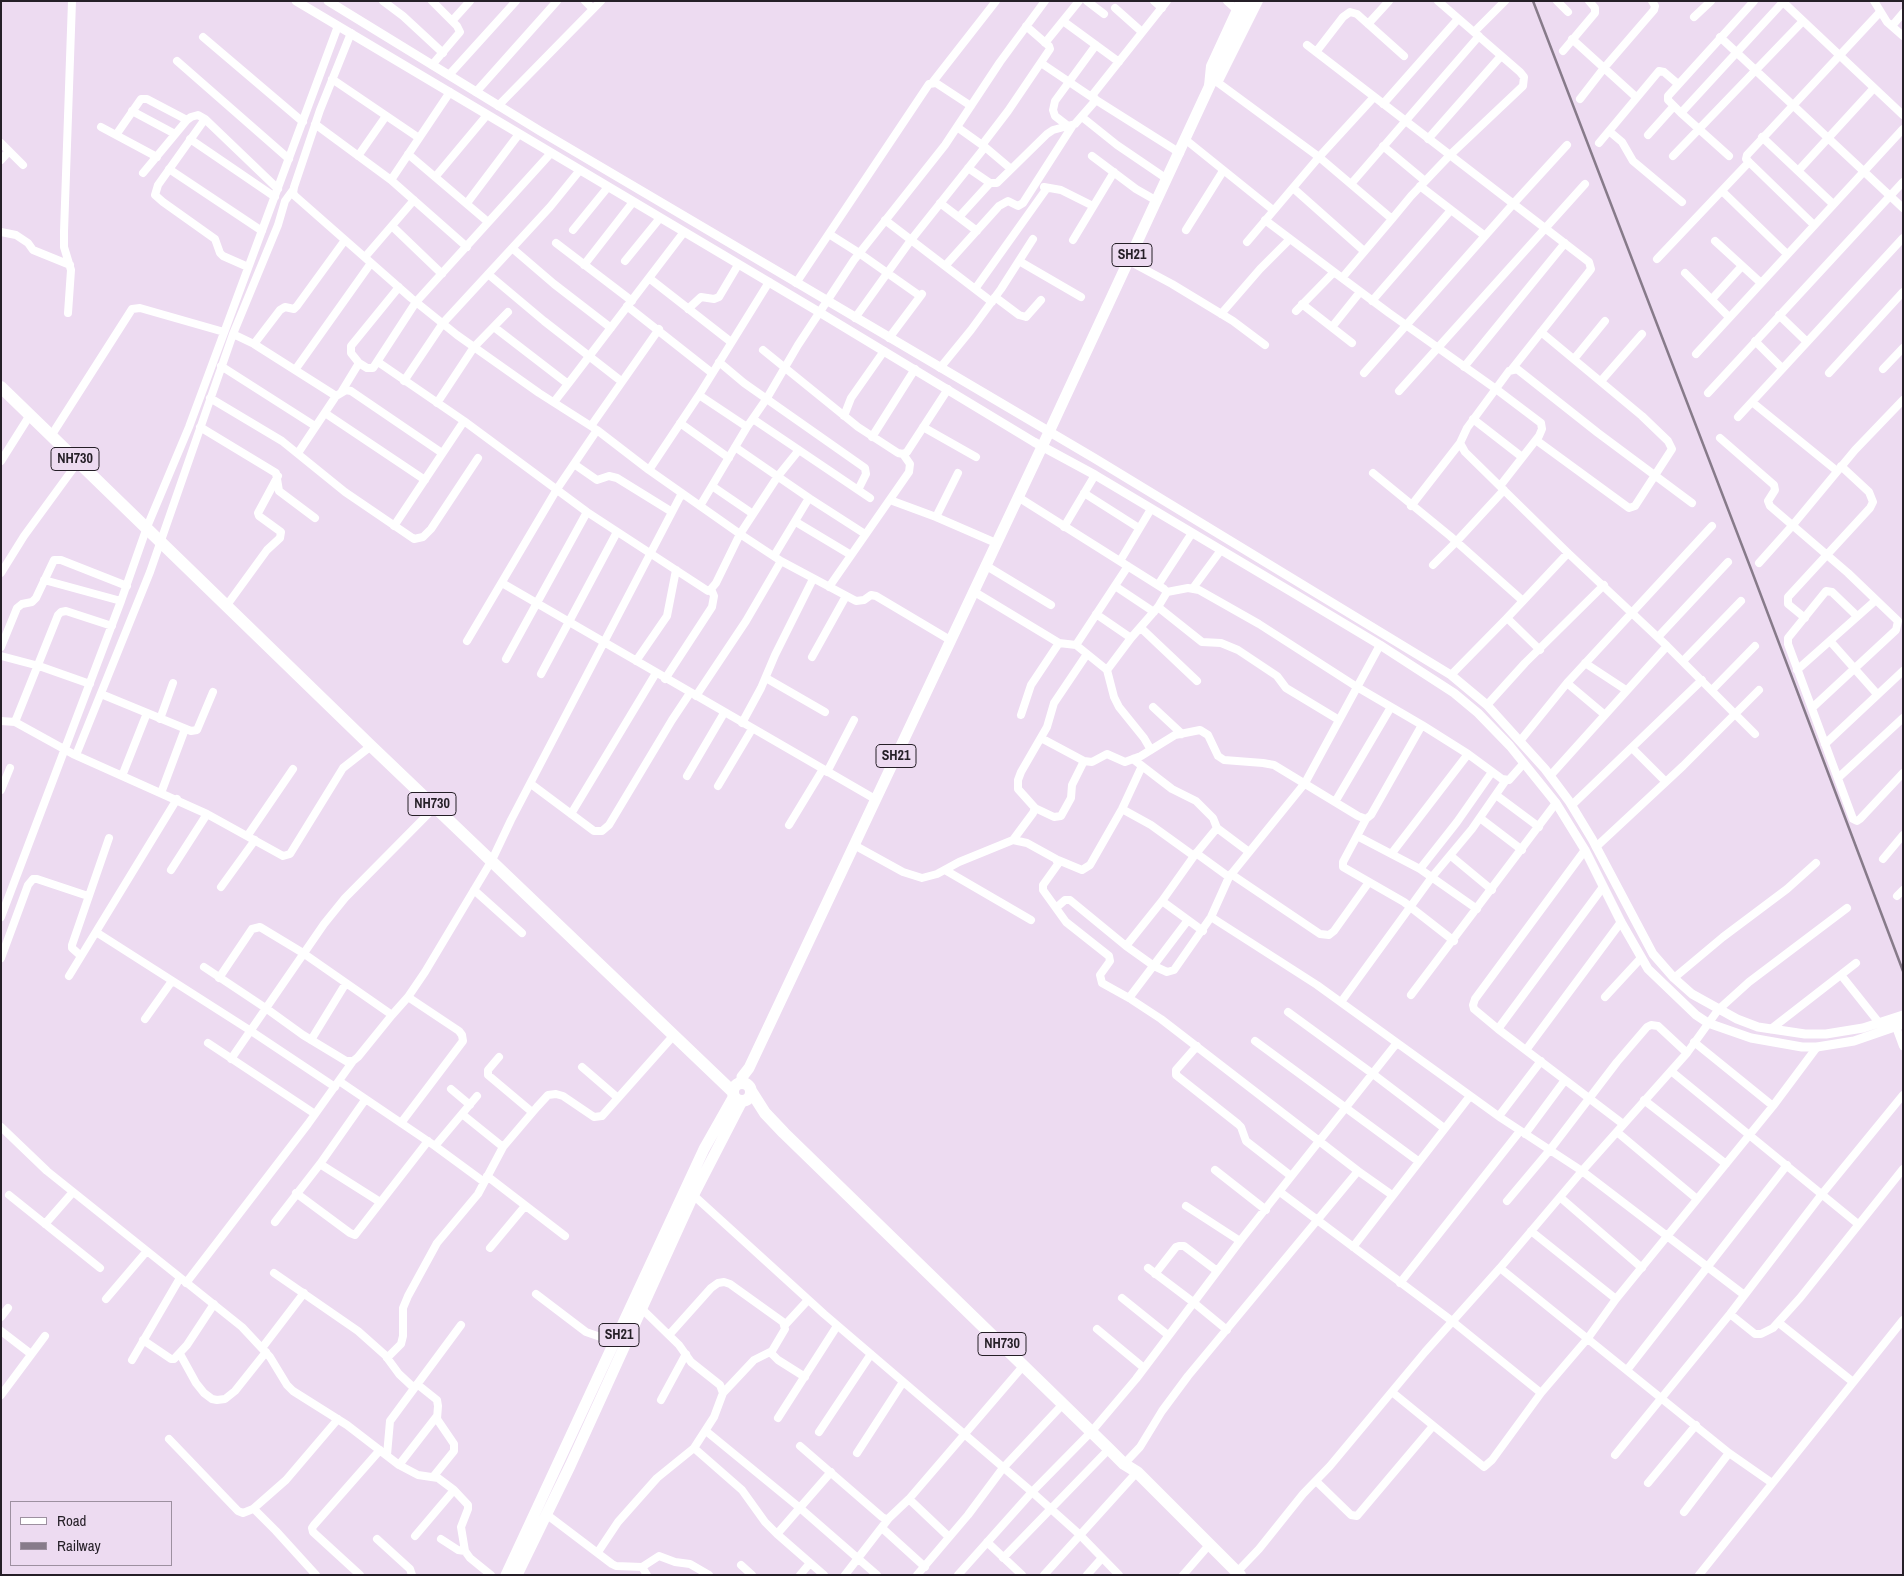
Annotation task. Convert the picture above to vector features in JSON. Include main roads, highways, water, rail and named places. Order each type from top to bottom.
[{"type":"highway","name":"NH730","points":[[1,387],[371,746],[674,1035],[709,1068],[742,1092],[765,1113],[1124,1464],[1137,1472],[1239,1573]]},
{"type":"main road","name":"SH21","points":[[506,1575],[615,1342],[689,1192],[742,1092],[742,1077],[749,1068],[1214,81],[1249,1]]},
{"type":"main road","points":[[1214,81],[1211,66],[1239,6]]},
{"type":"main road","name":"SH21","points":[[517,1575],[642,1309],[689,1192]]},
{"type":"railway","points":[[1533,1],[1903,971]]}]
